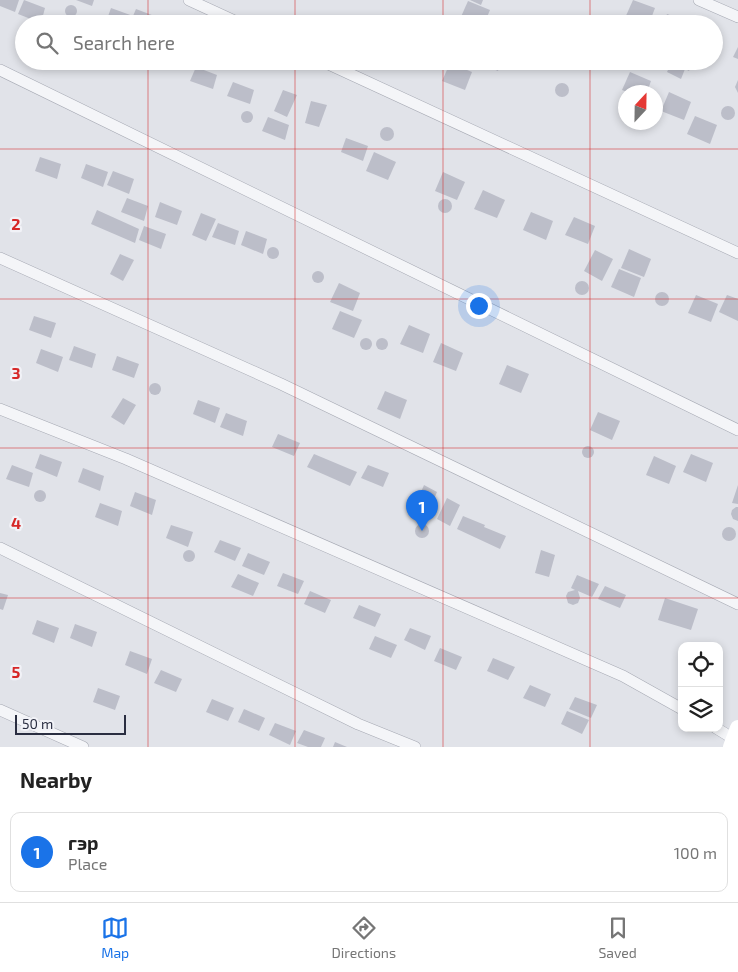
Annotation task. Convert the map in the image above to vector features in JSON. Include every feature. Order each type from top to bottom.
[{"type":"street","points":[[190,0],[222,15]]},
{"type":"street","points":[[699,0],[738,16]]},
{"type":"street","points":[[0,70],[738,430]]},
{"type":"street","points":[[342,70],[738,253]]},
{"type":"street","points":[[0,258],[281,384],[738,604]]},
{"type":"street","points":[[0,409],[126,459],[623,676],[678,707]]},
{"type":"street","points":[[0,548],[358,724],[416,747]]},
{"type":"street","points":[[0,710],[83,747]]},
{"type":"street","points":[[723,732],[734,738]]},
{"type":"building","points":[[0,0],[19,0],[15,12],[0,6]]},
{"type":"building","points":[[24,0],[45,8],[43,15],[18,14]]},
{"type":"building","points":[[76,0],[94,0],[92,6]]},
{"type":"building","points":[[470,0],[483,0],[481,5]]},
{"type":"building","points":[[633,0],[655,8],[652,15],[626,15]]},
{"type":"building","points":[[468,1],[490,10],[488,15],[462,15]]},
{"type":"building","points":[[69,5],[73,5],[77,9],[75,15],[67,15],[65,13],[65,9]]},
{"type":"building","points":[[111,8],[130,15],[108,15]]},
{"type":"building","points":[[136,9],[152,15],[133,15]]},
{"type":"building","points":[[738,47],[738,59],[733,57]]},
{"type":"building","points":[[195,70],[204,70],[217,75],[213,89],[190,81]]},
{"type":"building","points":[[447,70],[467,70],[472,72],[465,90],[442,81]]},
{"type":"building","points":[[668,70],[685,70],[681,79],[667,72]]},
{"type":"building","points":[[630,72],[651,81],[650,85],[624,85]]},
{"type":"building","points":[[738,80],[738,93],[735,87]]},
{"type":"building","points":[[233,82],[254,90],[250,104],[227,96]]},
{"type":"building","points":[[559,83],[565,83],[569,90],[565,97],[559,97],[555,93],[555,87]]},
{"type":"building","points":[[283,90],[297,95],[287,117],[274,111]]},
{"type":"building","points":[[669,92],[691,102],[684,120],[663,112],[663,106]]},
{"type":"building","points":[[311,101],[327,105],[319,127],[305,123]]},
{"type":"building","points":[[725,106],[731,106],[735,113],[731,120],[725,120],[721,116],[721,110]]},
{"type":"building","points":[[245,111],[249,111],[253,117],[249,123],[245,123],[241,119],[241,115]]},
{"type":"building","points":[[695,116],[717,125],[710,144],[687,134]]},
{"type":"building","points":[[268,117],[289,125],[285,140],[262,131]]},
{"type":"building","points":[[384,127],[390,127],[394,134],[390,141],[384,141],[380,137],[380,131]]},
{"type":"building","points":[[346,138],[368,146],[363,161],[341,152]]},
{"type":"building","points":[[374,152],[396,162],[388,180],[366,171]]},
{"type":"building","points":[[40,157],[61,164],[57,179],[35,171]]},
{"type":"building","points":[[86,164],[108,172],[103,187],[81,178]]},
{"type":"building","points":[[113,171],[134,179],[129,194],[107,185]]},
{"type":"building","points":[[443,172],[465,182],[457,200],[435,191]]},
{"type":"building","points":[[483,190],[505,200],[497,218],[474,209]]},
{"type":"building","points":[[127,198],[148,206],[144,221],[121,212]]},
{"type":"building","points":[[442,199],[448,199],[452,206],[448,213],[442,213],[438,209],[438,203]]},
{"type":"building","points":[[160,202],[182,211],[177,225],[155,217]]},
{"type":"building","points":[[97,210],[139,229],[135,243],[91,224]]},
{"type":"building","points":[[531,212],[553,221],[546,240],[523,230]]},
{"type":"building","points":[[201,213],[216,219],[206,241],[192,235]]},
{"type":"building","points":[[574,217],[595,226],[588,244],[565,235]]},
{"type":"building","points":[[218,223],[239,231],[235,245],[212,237]]},
{"type":"building","points":[[144,226],[166,234],[161,249],[139,240]]},
{"type":"building","points":[[246,231],[267,239],[263,254],[241,245]]},
{"type":"building","points":[[271,247],[275,247],[279,253],[275,259],[271,259],[267,255],[267,251]]},
{"type":"building","points":[[629,249],[651,259],[644,277],[621,268]]},
{"type":"building","points":[[595,250],[613,259],[602,281],[584,271]]},
{"type":"building","points":[[120,254],[134,260],[123,281],[110,274]]},
{"type":"building","points":[[619,269],[641,278],[634,297],[611,287]]},
{"type":"building","points":[[316,271],[320,271],[324,277],[320,283],[316,283],[312,279],[312,275]]},
{"type":"building","points":[[579,281],[585,281],[589,288],[585,295],[579,295],[575,291],[575,285]]},
{"type":"building","points":[[339,283],[360,293],[353,311],[330,302]]},
{"type":"building","points":[[659,292],[665,292],[669,299],[665,306],[659,306],[655,302],[655,296]]},
{"type":"building","points":[[696,295],[718,304],[711,322],[688,313]]},
{"type":"building","points":[[727,295],[738,299],[738,321],[719,312]]},
{"type":"building","points":[[340,311],[362,320],[354,338],[332,329]]},
{"type":"building","points":[[34,316],[56,323],[51,338],[29,330]]},
{"type":"building","points":[[409,325],[430,334],[423,353],[400,344]]},
{"type":"building","points":[[364,338],[368,338],[372,344],[368,350],[364,350],[360,346],[360,342]]},
{"type":"building","points":[[380,338],[384,338],[388,344],[384,350],[380,350],[376,346],[376,342]]},
{"type":"building","points":[[441,343],[463,353],[456,371],[433,362]]},
{"type":"building","points":[[74,346],[96,354],[92,368],[69,360]]},
{"type":"building","points":[[41,349],[63,357],[58,372],[36,363]]},
{"type":"building","points":[[117,356],[139,364],[134,378],[112,370]]},
{"type":"building","points":[[507,365],[529,374],[521,393],[499,384]]},
{"type":"building","points":[[153,383],[157,383],[161,389],[157,395],[153,395],[149,391],[149,387]]},
{"type":"building","points":[[385,391],[407,400],[400,419],[377,409]]},
{"type":"building","points":[[123,398],[136,405],[124,425],[111,417]]},
{"type":"building","points":[[198,400],[220,408],[215,423],[193,414]]},
{"type":"building","points":[[598,412],[620,421],[612,440],[590,430]]},
{"type":"building","points":[[226,413],[247,421],[243,436],[220,427]]},
{"type":"building","points":[[278,434],[300,443],[294,456],[272,447]]},
{"type":"building","points":[[586,446],[590,446],[594,452],[590,458],[586,458],[582,454],[582,450]]},
{"type":"building","points":[[40,454],[62,462],[57,477],[35,468]]},
{"type":"building","points":[[314,454],[357,472],[350,486],[307,467]]},
{"type":"building","points":[[691,454],[713,463],[706,482],[683,472]]},
{"type":"building","points":[[654,456],[676,466],[669,484],[646,475]]},
{"type":"building","points":[[12,465],[33,473],[29,487],[6,479]]},
{"type":"building","points":[[368,465],[389,473],[383,487],[361,478]]},
{"type":"building","points":[[83,468],[104,476],[100,491],[78,482]]},
{"type":"building","points":[[424,485],[437,492],[428,513],[415,506]]},
{"type":"building","points":[[738,485],[738,504],[732,503]]},
{"type":"building","points":[[38,490],[42,490],[46,496],[42,502],[38,502],[34,498],[34,494]]},
{"type":"building","points":[[135,492],[156,500],[152,515],[130,506]]},
{"type":"building","points":[[447,498],[460,505],[450,526],[437,519]]},
{"type":"building","points":[[100,503],[122,511],[118,526],[95,517]]},
{"type":"building","points":[[738,507],[738,521],[733,519],[731,514],[732,510]]},
{"type":"building","points":[[463,516],[506,536],[500,549],[457,529]]},
{"type":"building","points":[[419,524],[425,524],[429,531],[425,538],[419,538],[415,534],[415,528]]},
{"type":"building","points":[[171,525],[193,532],[188,547],[166,538]]},
{"type":"building","points":[[726,527],[732,527],[736,534],[732,541],[726,541],[722,537],[722,531]]},
{"type":"building","points":[[220,540],[241,548],[235,561],[214,552]]},
{"type":"building","points":[[187,550],[191,550],[195,556],[191,562],[187,562],[183,558],[183,554]]},
{"type":"building","points":[[541,550],[555,555],[549,577],[535,573]]},
{"type":"building","points":[[248,553],[270,562],[264,575],[242,566]]},
{"type":"building","points":[[283,573],[304,581],[298,594],[277,586]]},
{"type":"building","points":[[238,574],[259,583],[253,596],[231,587]]},
{"type":"building","points":[[577,575],[599,584],[592,597],[578,591],[580,598],[578,603],[573,605],[568,603],[566,596],[568,592],[575,590],[571,588]]},
{"type":"building","points":[[605,586],[626,595],[620,608],[598,599]]},
{"type":"building","points":[[310,591],[331,600],[325,613],[304,604]]},
{"type":"building","points":[[0,593],[8,595],[3,610],[0,609]]},
{"type":"building","points":[[665,598],[698,609],[691,630],[658,620]]},
{"type":"building","points":[[359,605],[381,614],[375,627],[353,618]]},
{"type":"building","points":[[37,620],[59,628],[54,643],[32,634]]},
{"type":"building","points":[[75,624],[97,632],[92,647],[70,638]]},
{"type":"building","points":[[410,628],[431,636],[425,650],[404,640]]},
{"type":"building","points":[[375,636],[397,645],[391,658],[369,649]]},
{"type":"building","points":[[440,648],[462,657],[456,670],[434,661]]},
{"type":"building","points":[[130,651],[152,659],[147,674],[125,665]]},
{"type":"building","points":[[493,658],[515,667],[508,680],[487,671]]},
{"type":"building","points":[[161,670],[182,679],[176,692],[154,683]]},
{"type":"building","points":[[530,685],[551,694],[545,707],[523,698]]},
{"type":"building","points":[[98,688],[120,696],[115,710],[93,702]]},
{"type":"building","points":[[575,697],[597,705],[591,718],[569,709]]},
{"type":"building","points":[[212,699],[234,708],[228,721],[206,712]]},
{"type":"building","points":[[244,709],[265,718],[259,731],[238,722]]},
{"type":"building","points":[[567,711],[589,720],[582,734],[561,724]]},
{"type":"building","points":[[275,723],[296,731],[290,745],[269,735]]},
{"type":"building","points":[[304,730],[325,738],[321,747],[308,747],[297,743]]},
{"type":"building","points":[[335,742],[347,747],[333,747]]},
{"type":"place","name":"гэр","points":[[422,531]]}]
